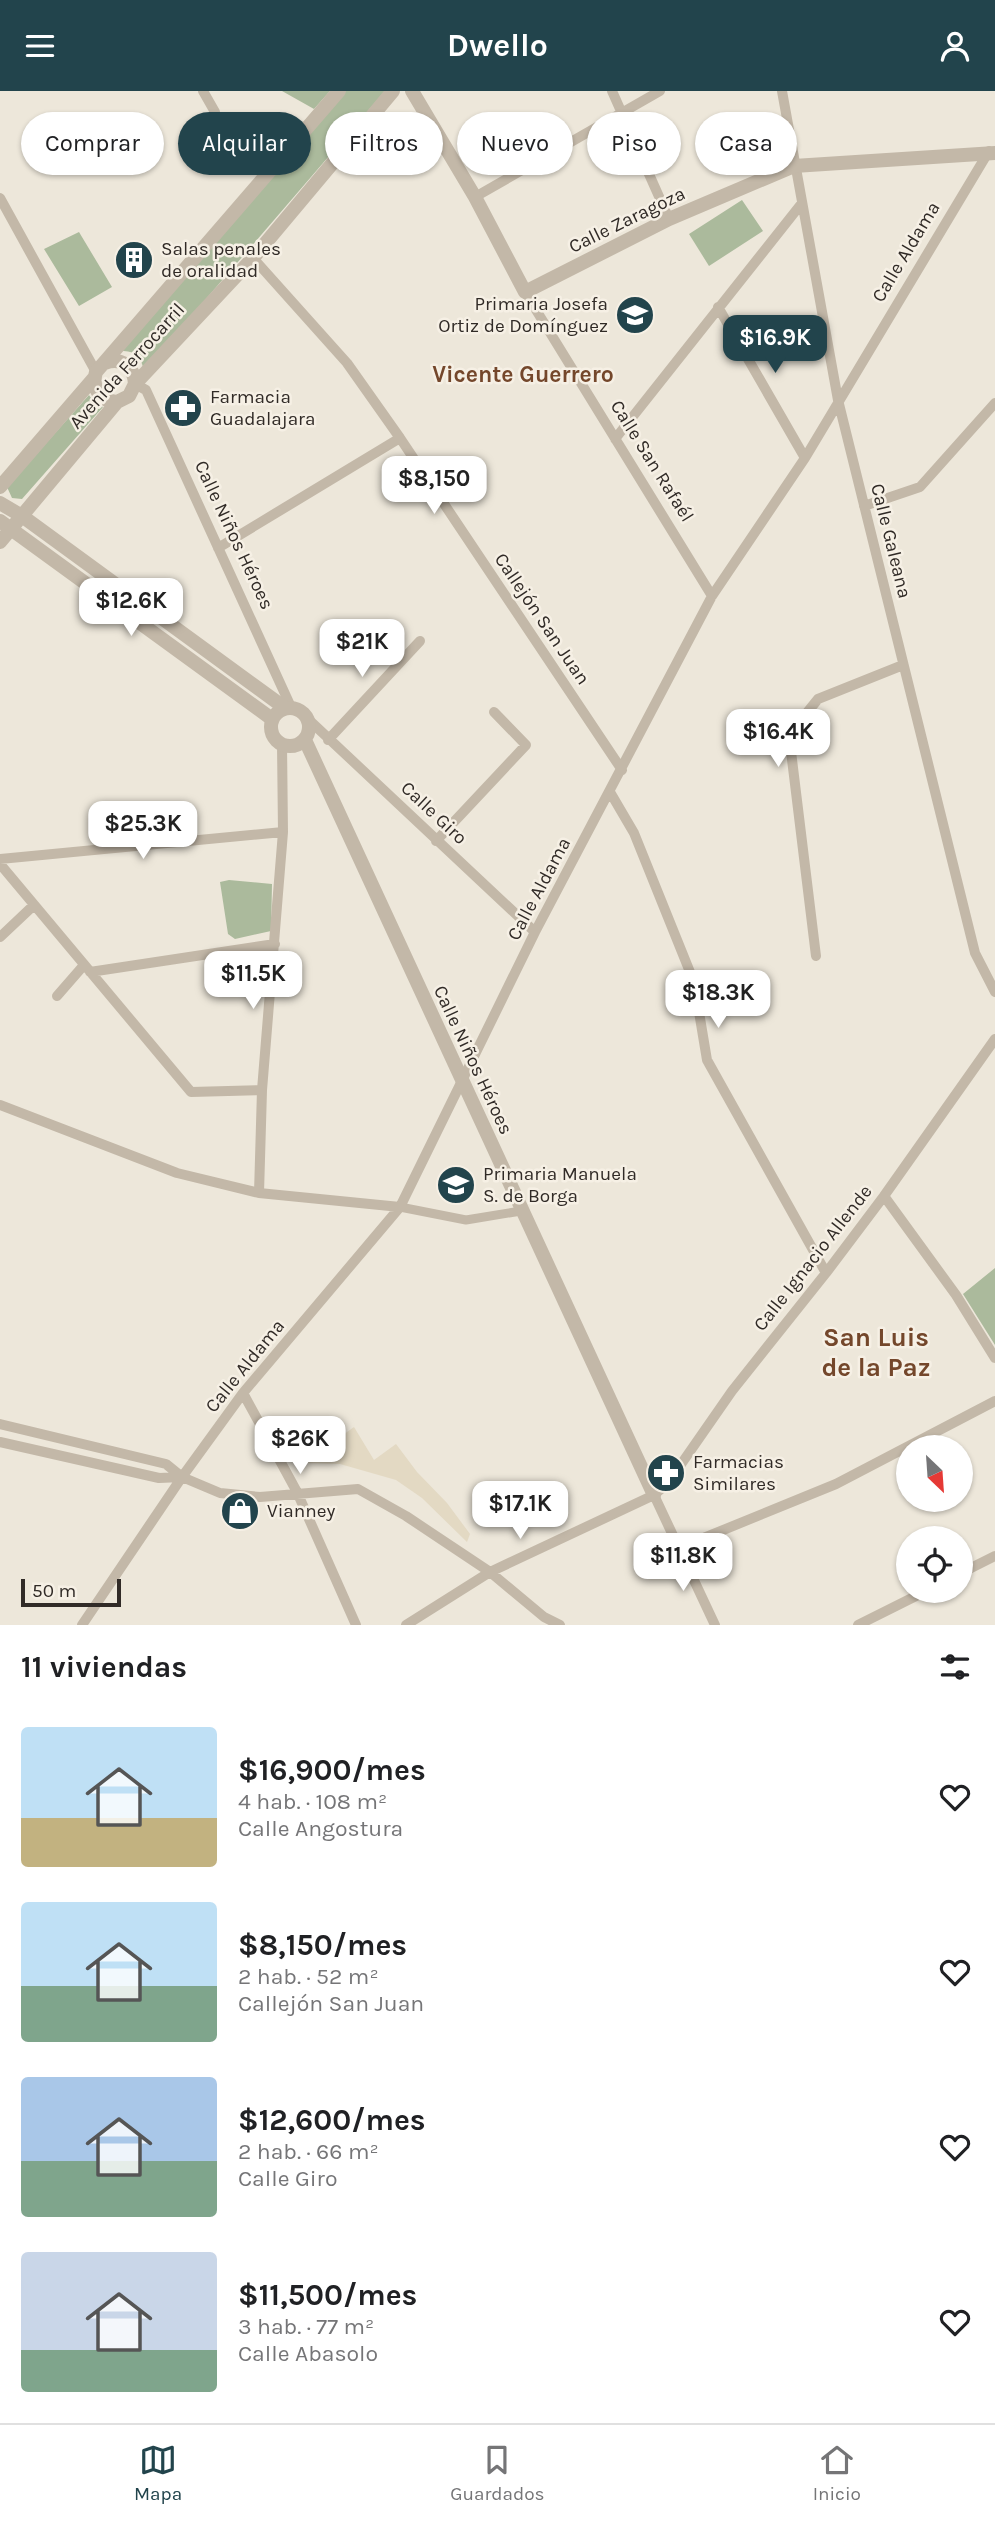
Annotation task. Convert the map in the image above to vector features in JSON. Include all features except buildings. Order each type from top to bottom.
[{"type":"street","points":[[203,91],[215,112]]},
{"type":"street","name":"Avenida Ferrocarril","points":[[0,487],[339,91]]},
{"type":"street","name":"Avenida Ferrocarril","points":[[0,542],[6,525],[22,516],[117,402],[130,396],[135,384],[253,258],[394,91]]},
{"type":"street","name":"Calle San Rafaél","points":[[412,91],[475,197],[525,292],[712,596]]},
{"type":"street","points":[[612,91],[621,112]]},
{"type":"street","points":[[627,112],[660,91]]},
{"type":"street","name":"Calle Galeana","points":[[782,91],[785,112]]},
{"type":"street","points":[[475,197],[587,135]]},
{"type":"street","name":"Calle Zaragoza","points":[[797,166],[992,151]]},
{"type":"street","name":"Calle Aldama","points":[[82,1625],[243,1394],[400,1207],[535,932],[712,596],[805,458],[992,151]]},
{"type":"street","points":[[649,175],[669,219]]},
{"type":"street","name":"Calle Zaragoza","points":[[525,292],[669,219],[773,175]]},
{"type":"street","name":"Calle Galeana","points":[[796,175],[838,400],[975,953],[995,992]]},
{"type":"street","points":[[0,198],[99,371],[99,395],[117,402]]},
{"type":"street","points":[[615,439],[802,203]]},
{"type":"street","name":"Callejón San Juan","points":[[253,258],[347,363],[622,770]]},
{"type":"street","points":[[718,307],[805,458]]},
{"type":"street","points":[[99,371],[117,361],[128,365],[135,377],[135,384]]},
{"type":"street","name":"Calle Niños Héroes","points":[[135,384],[146,390],[288,707]]},
{"type":"street","points":[[864,506],[920,487],[995,403]]},
{"type":"street","points":[[218,548],[400,438]]},
{"type":"street","points":[[0,503],[22,516],[288,707],[302,711],[309,720],[310,727],[305,740],[293,746],[282,744],[273,736],[271,725],[275,714],[288,707]]},
{"type":"street","points":[[6,525],[272,719]]},
{"type":"street","points":[[328,740],[420,641]]},
{"type":"street","points":[[816,956],[789,735],[818,699],[903,665]]},
{"type":"street","points":[[436,841],[526,745],[494,712]]},
{"type":"street","name":"Calle Giro","points":[[309,720],[535,932]]},
{"type":"street","name":"Calle Niños Héroes","points":[[305,740],[715,1625]]},
{"type":"street","points":[[259,1193],[262,1090],[283,832],[282,744]]},
{"type":"street","points":[[610,792],[634,833],[694,982],[707,1060],[826,1273]]},
{"type":"street","points":[[0,862],[283,832]]},
{"type":"street","points":[[0,862],[191,1092],[262,1090]]},
{"type":"street","points":[[0,937],[34,905]]},
{"type":"street","points":[[57,996],[87,969],[275,944]]},
{"type":"street","name":"Calle Ignacio Allende","points":[[654,1495],[668,1483],[732,1391],[884,1196],[995,1040]]},
{"type":"street","points":[[0,1105],[177,1173],[259,1193],[400,1207],[466,1220],[522,1210]]},
{"type":"street","points":[[884,1196],[956,1295],[995,1359]]},
{"type":"street","points":[[243,1394],[297,1492],[356,1625]]},
{"type":"street","points":[[679,1548],[836,1484],[995,1401]]},
{"type":"street","points":[[0,1424],[166,1464],[183,1477],[219,1493],[260,1497],[358,1489],[406,1516],[490,1572],[544,1616],[560,1625]]},
{"type":"street","points":[[0,1442],[159,1478],[183,1477]]},
{"type":"street","points":[[406,1625],[490,1572],[654,1495]]},
{"type":"street","points":[[973,1567],[995,1556]]},
{"type":"street","points":[[858,1625],[902,1603]]},
{"type":"green space","points":[[282,91],[330,91],[314,109]]},
{"type":"green space","points":[[345,91],[385,91],[367,112],[327,112]]},
{"type":"green space","points":[[325,114],[325,161],[144,371],[137,355],[121,351],[273,175],[311,175],[311,130]]},
{"type":"green space","points":[[742,200],[763,231],[709,266],[689,234]]},
{"type":"green space","points":[[79,232],[112,287],[79,306],[44,249]]},
{"type":"green space","points":[[89,395],[95,404],[103,407],[22,499],[12,498],[7,487]]},
{"type":"green space","points":[[229,880],[272,884],[271,931],[235,939],[228,934],[220,882]]},
{"type":"green space","points":[[995,1268],[995,1345],[963,1294]]},
{"type":"shaded area","points":[[354,1427],[374,1460],[396,1444],[470,1534],[467,1542],[422,1498],[396,1480],[340,1464],[304,1463]]},
{"type":"place","name":"Salas penales de oralidad","points":[[134,260]]},
{"type":"place","name":"Primaria Josefa Ortiz de Domínguez","points":[[635,315]]},
{"type":"place","name":"Farmacia Guadalajara","points":[[183,408]]},
{"type":"place","name":"Primaria Manuela S. de Borga","points":[[456,1185]]},
{"type":"place","name":"Farmacias Similares","points":[[666,1473]]},
{"type":"place","name":"Vianney","points":[[240,1511]]},
{"type":"district","name":"Vicente Guerrero","points":[[523,374]]},
{"type":"district","name":"San Luis de la Paz","points":[[876,1352]]}]
